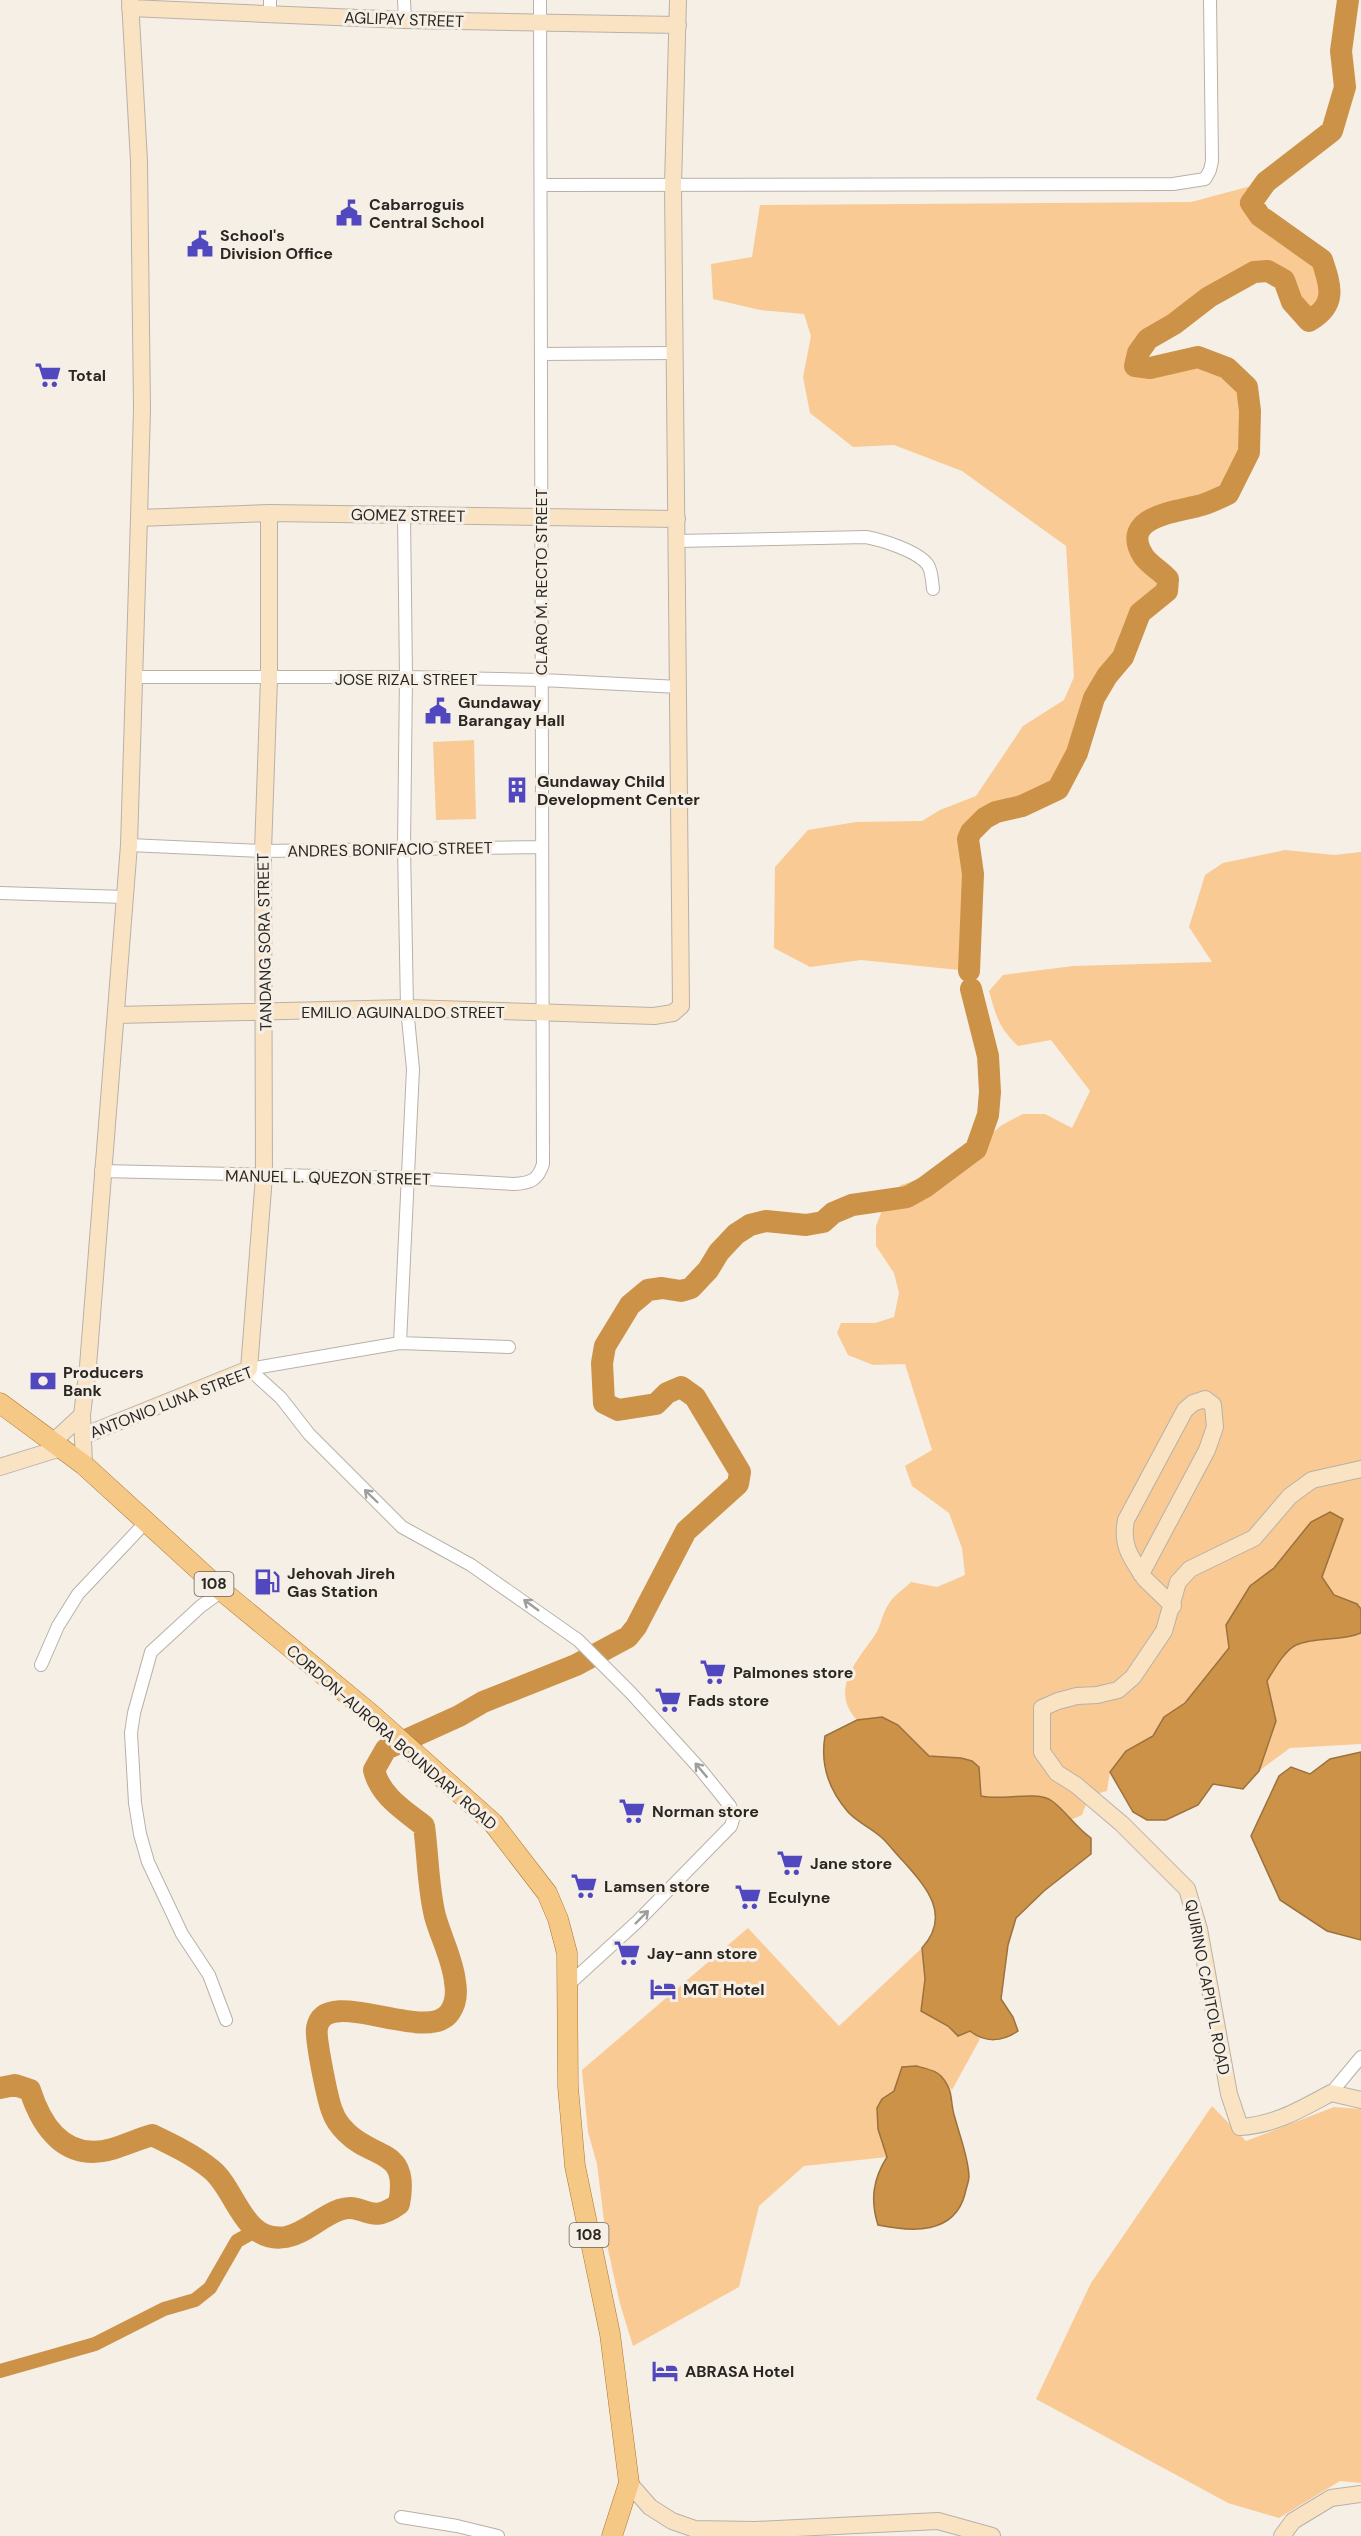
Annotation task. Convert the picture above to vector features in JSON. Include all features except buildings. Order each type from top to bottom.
[{"type":"main road","name":"CORDON-AURORA BOUNDARY ROAD","points":[[0,1403],[84,1465],[222,1591],[426,1762],[494,1823],[547,1893],[558,1919],[567,1953],[568,2087],[575,2166],[610,2334],[628,2483],[612,2536]]},
{"type":"street","points":[[404,0],[405,20]]},
{"type":"street","name":"CLARO M. RECTO STREET","points":[[540,0],[543,1164]]},
{"type":"street","points":[[678,0],[673,185],[679,687]]},
{"type":"street","points":[[541,185],[1173,184],[1205,179],[1212,161],[1210,0]]},
{"type":"street","points":[[84,1465],[82,1415],[88,1366],[101,1172],[129,845],[142,409],[139,172],[130,4]]},
{"type":"street","name":"AGLIPAY STREET","points":[[130,4],[270,6],[405,20],[678,26]]},
{"type":"street","points":[[541,354],[675,353]]},
{"type":"street","name":"GOMEZ STREET","points":[[139,518],[269,513],[677,519]]},
{"type":"street","name":"TANDANG SORA STREET","points":[[249,1370],[264,1176],[263,851],[269,679],[269,513]]},
{"type":"street","points":[[400,1343],[410,1178],[413,1069],[407,1008],[404,847],[406,677],[404,516]]},
{"type":"street","points":[[677,541],[866,537],[880,540],[921,559],[929,567],[933,589]]},
{"type":"street","name":"JOSE RIZAL STREET","points":[[134,677],[269,679],[406,677],[542,680],[679,687]]},
{"type":"street","name":"EMILIO AGUINALDO STREET","points":[[116,1015],[407,1008],[654,1016],[679,1010],[683,1001],[679,687]]},
{"type":"street","name":"ANDRES BONIFACIO STREET","points":[[129,845],[263,851],[404,847],[542,847]]},
{"type":"street","points":[[0,893],[125,897]]},
{"type":"street","name":"MANUEL L. QUEZON STREET","points":[[101,1172],[410,1178],[524,1184],[537,1179],[543,1164]]},
{"type":"street","name":"ANTONIO LUNA STREET","points":[[83,1436],[249,1370],[400,1343],[509,1347]]},
{"type":"street","points":[[249,1370],[281,1398],[309,1434],[402,1527],[471,1566],[578,1640],[701,1770],[730,1806],[734,1820],[731,1826],[638,1921],[568,1985]]},
{"type":"street","points":[[1142,1574],[1211,1438],[1216,1416],[1213,1405],[1205,1400],[1193,1403],[1185,1410],[1126,1520],[1123,1535],[1125,1546],[1142,1574],[1160,1596],[1173,1606]]},
{"type":"street","points":[[0,1467],[57,1445],[82,1415]]},
{"type":"street","name":"QUIRINO CAPITOL ROAD","points":[[1330,2093],[1288,2116],[1263,2124],[1240,2127],[1229,2094],[1199,1929],[1188,1889],[1122,1824],[1076,1785],[1057,1773],[1042,1752],[1042,1708],[1077,1696],[1097,1695],[1118,1690],[1133,1677],[1164,1632],[1178,1582],[1190,1569],[1254,1538],[1290,1496],[1312,1480],[1361,1469]]},
{"type":"street","points":[[41,1665],[58,1626],[78,1594],[145,1522]]},
{"type":"street","points":[[222,1591],[201,1606],[151,1652],[134,1713],[131,1733],[135,1803],[148,1862],[182,1934],[209,1975],[226,2020]]},
{"type":"street","points":[[1361,2057],[1330,2093],[1361,2100]]},
{"type":"street","points":[[628,2483],[650,2507],[672,2521],[696,2529],[728,2533],[938,2522],[981,2534]]},
{"type":"street","points":[[1282,2536],[1293,2521],[1331,2498],[1361,2494]]},
{"type":"street","points":[[401,2517],[457,2526],[498,2536]]},
{"type":"shaded area","points":[[1266,182],[1252,203],[1260,216],[1322,260],[1328,279],[1328,302],[1318,315],[1309,321],[1292,302],[1284,280],[1268,271],[1254,272],[1209,297],[1174,324],[1148,339],[1138,353],[1136,366],[1150,368],[1198,357],[1227,368],[1247,387],[1250,411],[1249,452],[1228,494],[1202,505],[1164,514],[1143,525],[1138,533],[1138,543],[1144,557],[1168,579],[1167,591],[1140,614],[1123,657],[1107,676],[1094,700],[1077,753],[1058,789],[1020,806],[996,812],[985,818],[971,832],[973,874],[969,971],[861,960],[810,967],[774,948],[775,867],[808,830],[856,822],[922,821],[940,810],[976,796],[1023,726],[1064,700],[1074,677],[1066,546],[962,471],[894,445],[853,447],[810,413],[803,377],[811,336],[804,314],[760,310],[713,299],[711,264],[752,257],[760,205],[1191,202]]},
{"type":"shaded area","points":[[474,740],[476,819],[436,820],[433,742]]},
{"type":"shaded area","points":[[1285,850],[1334,855],[1361,852],[1361,1609],[1357,1604],[1334,1595],[1322,1577],[1326,1563],[1311,1522],[1274,1568],[1250,1586],[1226,1625],[1229,1648],[1185,1703],[1164,1717],[1153,1736],[1126,1751],[1110,1772],[1107,1791],[1089,1796],[1082,1815],[1070,1820],[1054,1802],[1039,1797],[981,1796],[980,1778],[942,1758],[929,1756],[898,1725],[882,1717],[857,1720],[845,1698],[849,1676],[854,1665],[877,1631],[893,1599],[911,1582],[937,1587],[965,1575],[962,1548],[949,1513],[912,1486],[905,1466],[932,1450],[905,1364],[873,1365],[848,1355],[837,1333],[841,1323],[875,1323],[894,1317],[899,1293],[894,1273],[876,1246],[876,1226],[884,1205],[901,1185],[946,1171],[1002,1125],[1023,1114],[1045,1114],[1072,1128],[1090,1091],[1051,1040],[1018,1046],[1006,1033],[996,1015],[989,991],[1003,975],[1073,966],[1212,962],[1189,927],[1205,875],[1223,863]]},
{"type":"shaded area","points":[[1330,1512],[1343,1519],[1322,1577],[1334,1595],[1357,1604],[1361,1609],[1361,1633],[1304,1642],[1296,1645],[1283,1656],[1267,1681],[1276,1721],[1259,1771],[1243,1789],[1213,1784],[1198,1805],[1166,1820],[1147,1820],[1133,1812],[1110,1772],[1126,1751],[1153,1736],[1164,1717],[1185,1703],[1229,1648],[1226,1625],[1250,1586],[1274,1568],[1311,1522]]},
{"type":"shaded area","points":[[1361,1633],[1361,1744],[1290,1748],[1259,1771],[1276,1721],[1267,1681],[1280,1661],[1292,1648],[1304,1642]]},
{"type":"shaded area","points":[[882,1717],[898,1725],[929,1756],[972,1761],[979,1767],[981,1796],[1045,1798],[1057,1804],[1091,1838],[1091,1854],[1044,1891],[1016,1918],[1008,1945],[1001,1999],[1013,2017],[1018,2031],[1006,2037],[994,2040],[982,2038],[970,2031],[958,2036],[948,2026],[921,2011],[925,1979],[922,1948],[931,1936],[935,1924],[932,1902],[912,1871],[881,1837],[848,1812],[831,1786],[825,1767],[825,1736],[857,1720]]},
{"type":"shaded area","points":[[1361,1752],[1361,1940],[1327,1931],[1280,1900],[1251,1836],[1279,1776],[1291,1767],[1310,1774],[1330,1759]]},
{"type":"shaded area","points":[[748,1928],[839,2026],[922,1948],[925,1979],[921,2011],[948,2026],[957,2036],[970,2031],[980,2039],[952,2090],[939,2073],[902,2068],[894,2091],[882,2099],[884,2145],[887,2157],[804,2166],[759,2206],[739,2287],[633,2346],[620,2304],[607,2245],[597,2164],[588,2132],[582,2070]]},
{"type":"shaded area","points":[[916,2066],[939,2074],[948,2087],[967,2161],[968,2183],[959,2207],[952,2217],[942,2224],[918,2229],[878,2225],[874,2207],[874,2190],[887,2157],[878,2129],[877,2108],[882,2099],[894,2091],[902,2067]]},
{"type":"shaded area","points":[[1212,2106],[1246,2141],[1334,2107],[1361,2109],[1361,2483],[1340,2481],[1279,2518],[1228,2503],[1036,2399],[1091,2283]]},
{"type":"waterway","points":[[969,971],[973,874],[968,839],[971,832],[985,818],[996,812],[1022,806],[1058,789],[1077,753],[1094,698],[1107,676],[1123,657],[1140,613],[1167,591],[1168,579],[1144,557],[1138,544],[1138,533],[1144,525],[1164,514],[1206,504],[1228,494],[1249,452],[1250,411],[1247,387],[1227,368],[1198,357],[1150,368],[1135,366],[1138,353],[1148,339],[1174,324],[1209,297],[1254,272],[1268,271],[1284,280],[1292,302],[1309,321],[1318,315],[1328,302],[1328,279],[1322,260],[1260,216],[1251,203],[1266,182],[1332,131],[1345,87],[1341,51],[1348,0]]},
{"type":"waterway","points":[[0,2088],[15,2085],[30,2090],[41,2117],[49,2129],[58,2139],[81,2151],[96,2152],[112,2149],[152,2135],[183,2151],[212,2170],[221,2179],[250,2224],[260,2232],[272,2237],[293,2235],[339,2210],[355,2208],[373,2214],[399,2204],[401,2186],[399,2173],[394,2164],[387,2157],[356,2141],[338,2123],[334,2115],[325,2084],[317,2034],[317,2028],[324,2016],[338,2011],[421,2023],[438,2021],[450,2012],[455,2001],[454,1974],[438,1924],[429,1883],[424,1826],[387,1795],[374,1770],[386,1749],[459,1716],[483,1702],[576,1665],[628,1637],[636,1627],[686,1531],[738,1484],[740,1472],[695,1397],[681,1387],[667,1393],[656,1404],[618,1410],[604,1403],[602,1363],[605,1346],[630,1305],[648,1290],[662,1288],[681,1291],[691,1288],[708,1270],[719,1252],[736,1234],[750,1225],[766,1221],[806,1225],[823,1222],[833,1213],[852,1205],[907,1197],[925,1187],[976,1149],[988,1115],[990,1092],[988,1056],[971,989]]},
{"type":"waterway","points":[[0,2371],[95,2344],[164,2309],[195,2300],[210,2288],[237,2241],[257,2230]]},
{"type":"place","name":"Cabarroguis Central School","points":[[349,213]]},
{"type":"place","name":"School's Division Office","points":[[200,244]]},
{"type":"place","name":"Total","points":[[48,375]]},
{"type":"place","name":"Gundaway Barangay Hall","points":[[438,711]]},
{"type":"place","name":"Gundaway Child Development Center","points":[[517,790]]},
{"type":"place","name":"Producers Bank","points":[[43,1381]]},
{"type":"place","name":"Jehovah Jireh Gas Station","points":[[267,1582]]},
{"type":"place","name":"Palmones store","points":[[713,1672]]},
{"type":"place","name":"Fads store","points":[[668,1700]]},
{"type":"place","name":"Norman store","points":[[632,1811]]},
{"type":"place","name":"Jane store","points":[[790,1863]]},
{"type":"place","name":"Lamsen store","points":[[584,1886]]},
{"type":"place","name":"Eculyne","points":[[748,1897]]},
{"type":"place","name":"Jay-ann store","points":[[627,1953]]},
{"type":"place","name":"MGT Hotel","points":[[663,1989]]},
{"type":"place","name":"ABRASA Hotel","points":[[665,2371]]}]
